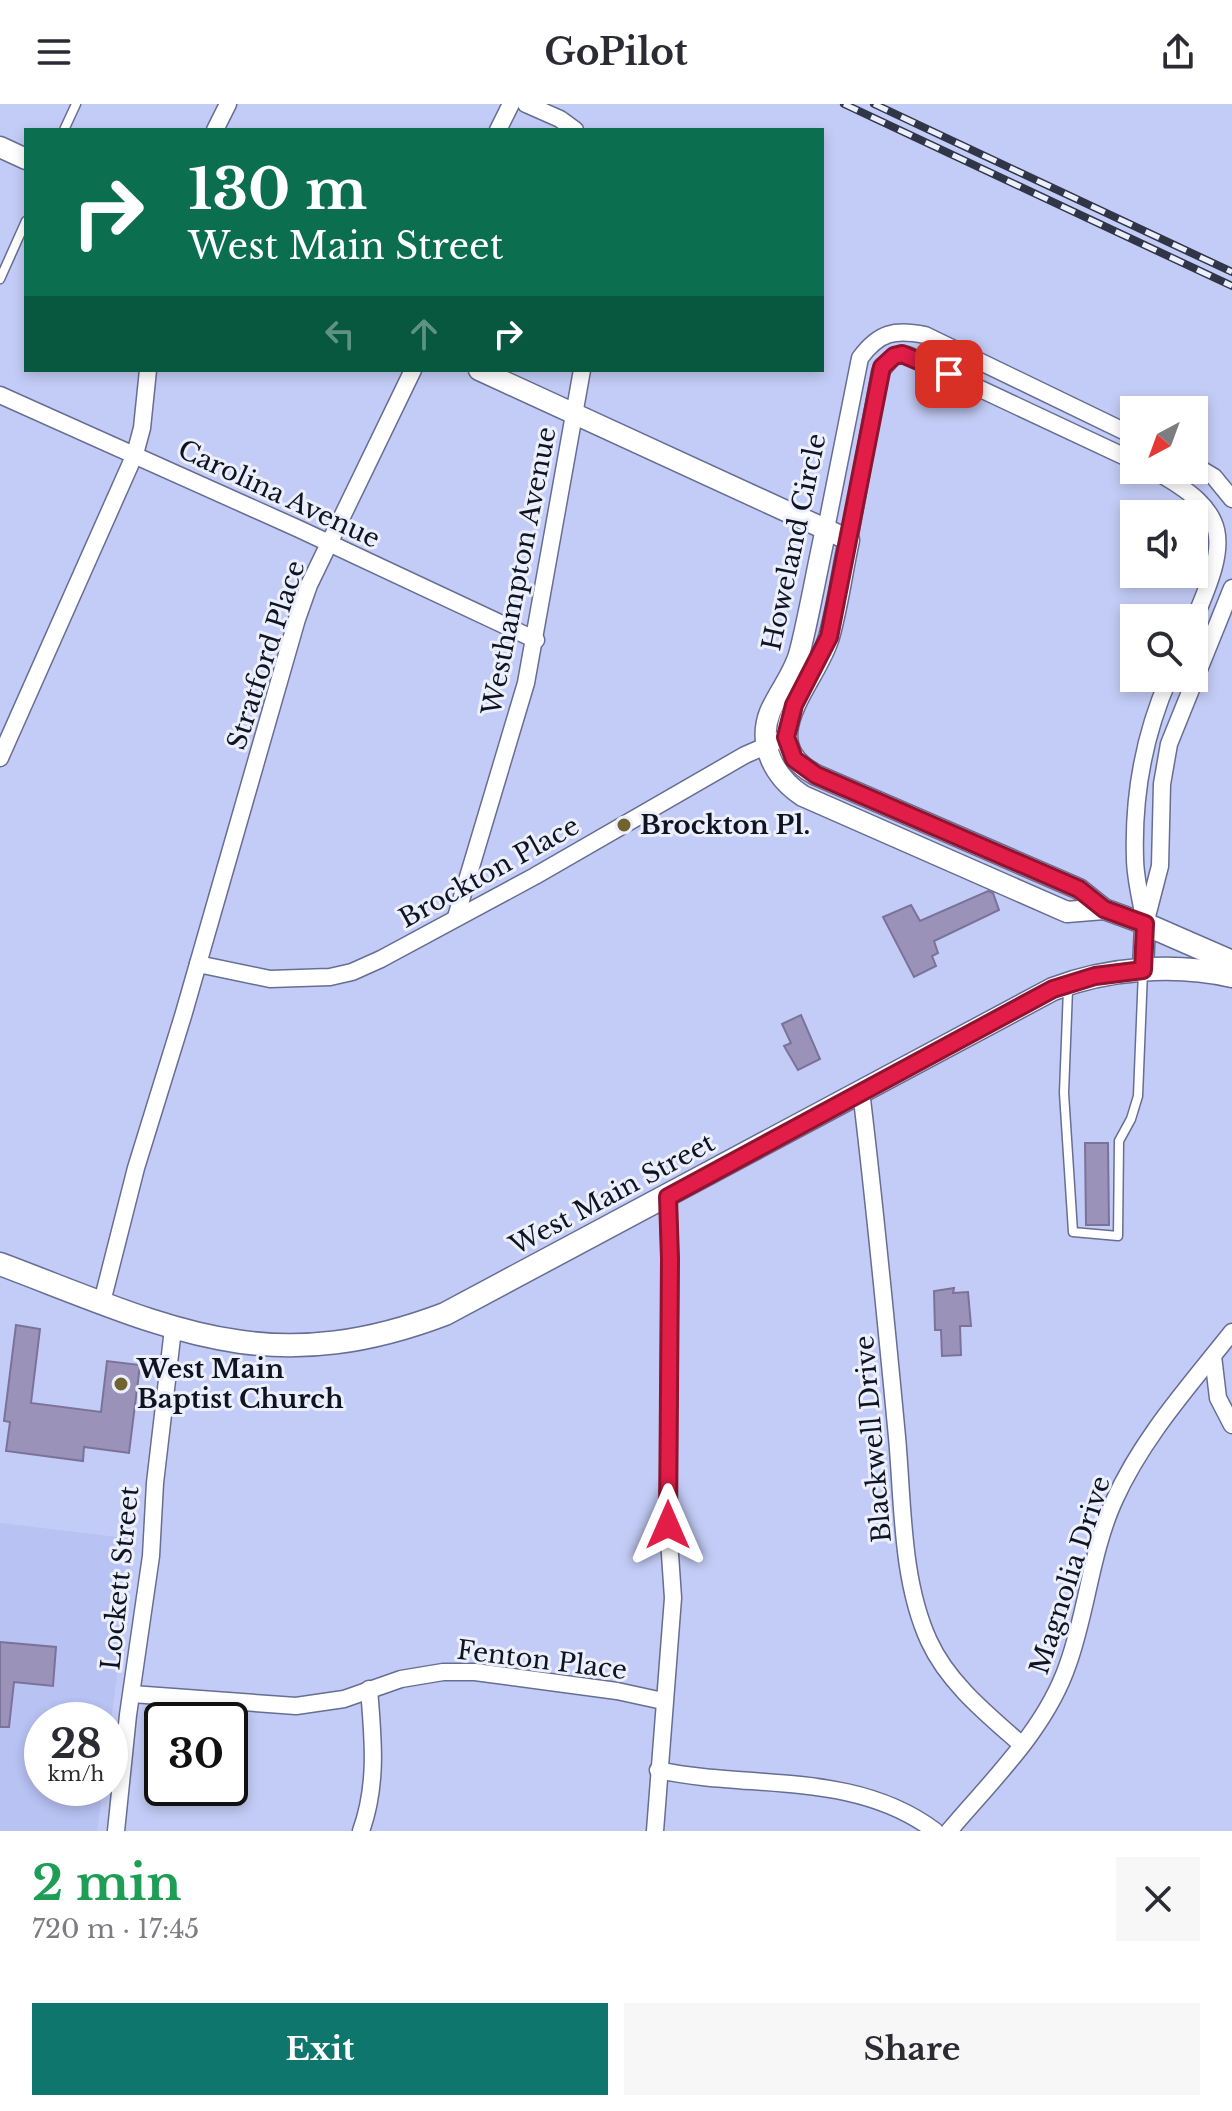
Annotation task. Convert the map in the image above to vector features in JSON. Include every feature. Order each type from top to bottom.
[{"type":"main road","points":[[1145,924],[1232,962]]},
{"type":"main road","name":"West Main Street","points":[[0,1264],[201,1337],[269,1346],[336,1344],[374,1338],[445,1314],[1068,983],[1143,970],[1189,970],[1232,976]]},
{"type":"street","points":[[216,128],[228,104]]},
{"type":"street","points":[[499,128],[511,104]]},
{"type":"street","points":[[526,104],[572,128]]},
{"type":"street","points":[[0,147],[24,158]]},
{"type":"street","name":"Howeland Circle","points":[[766,745],[766,727],[771,711],[799,654],[860,358],[877,338],[900,330],[925,335],[1120,429]]},
{"type":"street","points":[[949,374],[960,352]]},
{"type":"street","name":"Howeland Circle","points":[[786,737],[794,705],[829,637],[880,372],[894,356],[908,355],[1120,454]]},
{"type":"street","points":[[0,758],[135,454],[142,428],[148,372]]},
{"type":"street","name":"Stratford Place","points":[[198,964],[297,619],[329,544],[412,372]]},
{"type":"street","points":[[483,372],[849,540]]},
{"type":"street","name":"Westhampton Avenue","points":[[456,917],[518,712],[536,640],[582,372]]},
{"type":"street","name":"Carolina Avenue","points":[[0,395],[135,454],[536,640]]},
{"type":"street","points":[[848,405],[872,414]]},
{"type":"street","points":[[1208,473],[1232,499]]},
{"type":"street","points":[[1189,484],[1216,513],[1221,539],[1219,562],[1201,604]]},
{"type":"street","points":[[1208,642],[1232,586],[1214,574]]},
{"type":"street","points":[[1143,970],[1145,924],[1135,859],[1142,759],[1149,728],[1163,692]]},
{"type":"street","points":[[1145,924],[1160,866],[1169,744],[1188,692]]},
{"type":"street","points":[[786,737],[789,749],[801,768],[1079,889],[1104,909],[1145,924]]},
{"type":"street","name":"Brockton Place","points":[[198,964],[270,979],[330,977],[381,959],[766,745],[786,737]]},
{"type":"street","points":[[766,745],[779,776],[789,787],[1067,912],[1104,909]]},
{"type":"street","points":[[1142,759],[1166,766]]},
{"type":"street","points":[[938,855],[947,832]]},
{"type":"street","points":[[102,1302],[136,1168],[198,964]]},
{"type":"street","name":"Blackwell Drive","points":[[861,1091],[876,1212],[908,1555],[918,1613],[929,1643],[943,1666],[1022,1745]]},
{"type":"street","points":[[655,1831],[673,1598],[668,1525],[668,1197]]},
{"type":"street","name":"Lockett Street","points":[[116,1831],[151,1556],[158,1453],[173,1329]]},
{"type":"street","name":"Magnolia Drive","points":[[949,1831],[1022,1745],[1056,1694],[1069,1663],[1113,1502],[1155,1431],[1232,1332]]},
{"type":"street","points":[[1213,1356],[1218,1398],[1232,1425]]},
{"type":"street","name":"Fenton Place","points":[[132,1694],[296,1706],[344,1699],[369,1689],[443,1672],[475,1672],[617,1691],[663,1701]]},
{"type":"street","points":[[361,1831],[373,1786],[375,1759],[369,1689]]},
{"type":"street","points":[[658,1770],[681,1776],[739,1778],[849,1793],[895,1806],[935,1831]]},
{"type":"lane","points":[[65,128],[76,104]]},
{"type":"lane","points":[[0,279],[24,225]]},
{"type":"lane","points":[[1068,983],[1064,1013],[1064,1093],[1073,1232],[1118,1236],[1119,1141],[1131,1119],[1138,1096],[1143,970]]},
{"type":"shaded area","points":[[0,1523],[134,1539],[114,1702],[24,1702],[24,1806],[100,1806],[97,1831],[0,1831]]},
{"type":"building","points":[[988,891],[993,893],[999,910],[934,941],[938,953],[932,956],[936,966],[914,977],[883,917],[911,905],[920,921]]},
{"type":"building","points":[[801,1015],[820,1059],[798,1070],[784,1046],[791,1043],[782,1024]]},
{"type":"building","points":[[1085,1143],[1108,1143],[1109,1225],[1086,1225]]},
{"type":"building","points":[[954,1288],[953,1293],[968,1292],[971,1326],[960,1326],[961,1355],[942,1356],[941,1330],[935,1330],[934,1291]]},
{"type":"building","name":"West Main Baptist Church","points":[[16,1325],[40,1329],[31,1403],[101,1412],[107,1361],[140,1365],[129,1453],[84,1447],[83,1461],[6,1451],[10,1422],[4,1421]]},
{"type":"building","points":[[0,1642],[56,1647],[53,1686],[14,1682],[9,1727],[0,1727]]},
{"type":"railway","points":[[844,104],[1232,286]]},
{"type":"railway","points":[[874,104],[1232,272]]},
{"type":"place","name":"Brockton Pl.","points":[[624,825]]},
{"type":"place","name":"West Main Baptist Church","points":[[121,1384]]},
{"type":"route","points":[[668,1525],[668,1197],[1053,989],[1095,976],[1143,970],[1145,924],[1104,909],[1079,889],[801,768],[789,749],[786,737],[794,705],[829,637],[882,367],[887,360],[902,354],[949,374]]}]
